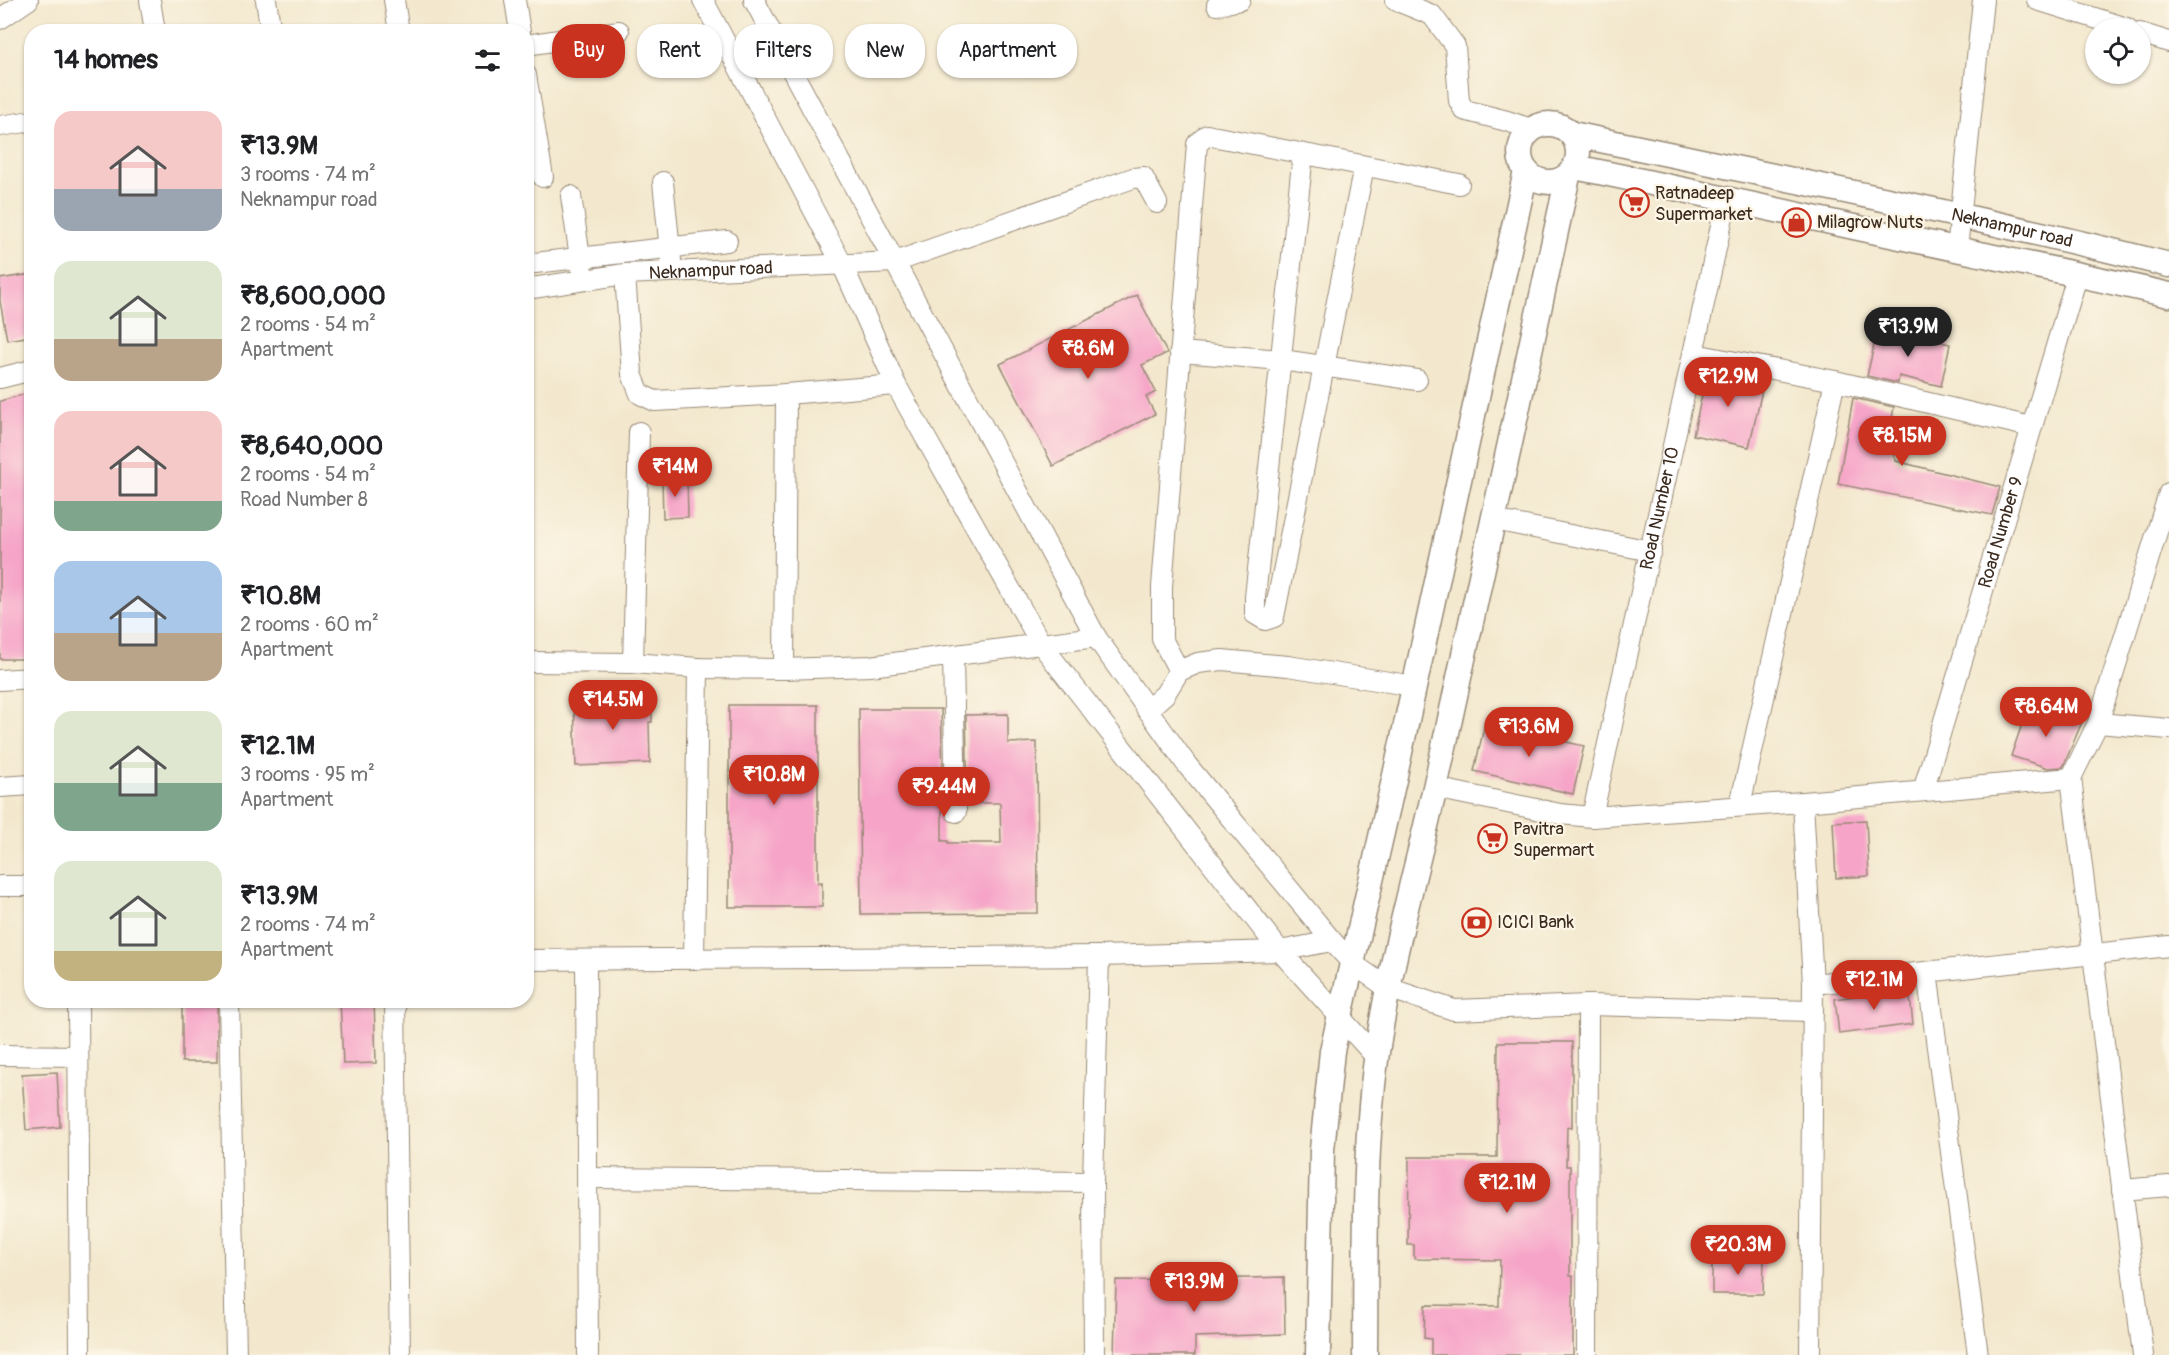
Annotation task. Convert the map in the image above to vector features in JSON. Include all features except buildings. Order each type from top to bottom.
[{"type":"street","points":[[0,19],[28,0]]},
{"type":"street","points":[[150,0],[154,24]]},
{"type":"street","points":[[266,0],[270,24]]},
{"type":"street","points":[[394,0],[398,24]]},
{"type":"street","points":[[515,0],[519,24]]},
{"type":"street","points":[[703,0],[842,264],[896,385],[1041,644],[1280,951],[1376,1057]]},
{"type":"street","points":[[754,0],[1096,637],[1187,765],[1353,964],[1388,988],[1454,1010],[1588,1005],[1813,1011]]},
{"type":"street","points":[[1217,5],[1240,0]]},
{"type":"street","points":[[1395,0],[1432,15],[1455,46],[1459,101],[1464,110],[1531,129]]},
{"type":"street","points":[[1957,249],[1983,0]]},
{"type":"street","points":[[2037,0],[2095,18]]},
{"type":"street","points":[[2151,36],[2169,42]]},
{"type":"street","points":[[534,44],[552,41]]},
{"type":"street","points":[[0,126],[24,123]]},
{"type":"street","points":[[534,123],[543,177]]},
{"type":"street","points":[[1365,1355],[1368,1152],[1371,1104],[1376,1057],[1388,988],[1435,788],[1571,172],[1579,156],[1578,145],[1572,134],[1564,127],[1552,123],[1541,124],[1531,129],[1523,138],[1520,161],[1535,179],[1545,182],[1557,181],[1571,172]]},
{"type":"street","name":"Neknampur road","points":[[1572,134],[1960,216],[2169,265]]},
{"type":"street","points":[[1179,671],[1162,639],[1162,587],[1197,144],[1208,135],[1459,184]]},
{"type":"street","points":[[1303,154],[1255,597],[1255,614],[1264,620],[1274,617],[1364,165]]},
{"type":"street","points":[[1318,1355],[1322,1150],[1332,1052],[1526,171]]},
{"type":"street","name":"Neknampur road","points":[[1571,172],[1727,198],[1957,249],[2078,273],[2169,295]]},
{"type":"street","name":"Neknampur road","points":[[534,288],[625,274],[895,261],[1133,177],[1143,177],[1156,202]]},
{"type":"street","points":[[663,182],[673,272]]},
{"type":"street","points":[[571,196],[584,280]]},
{"type":"street","name":"Road Number 10","points":[[1592,817],[1727,198]]},
{"type":"street","points":[[534,263],[727,241]]},
{"type":"street","name":"Road Number 9","points":[[1923,790],[2078,273]]},
{"type":"street","points":[[625,274],[632,374],[640,393],[656,401],[896,385]]},
{"type":"street","points":[[1180,352],[1282,360],[1417,380]]},
{"type":"street","points":[[1694,354],[1835,381],[2031,428]]},
{"type":"street","points":[[0,378],[24,372]]},
{"type":"street","points":[[1740,805],[1835,381]]},
{"type":"street","points":[[784,669],[786,394]]},
{"type":"street","points":[[633,663],[639,432]]},
{"type":"street","points":[[2143,1355],[2071,778],[2098,723],[2169,493]]},
{"type":"street","points":[[1494,520],[1651,551]]},
{"type":"street","points":[[534,662],[633,663],[698,668],[784,669],[870,666],[1096,637]]},
{"type":"street","points":[[953,656],[956,812]]},
{"type":"street","points":[[1147,710],[1165,694],[1179,671],[1198,663],[1222,660],[1288,666],[1414,686]]},
{"type":"street","points":[[694,959],[698,668]]},
{"type":"street","points":[[0,681],[24,679]]},
{"type":"street","points":[[2098,723],[2169,729]]},
{"type":"street","points":[[1435,788],[1560,814],[1592,817],[1803,802],[2071,778]]},
{"type":"street","points":[[0,787],[24,785]]},
{"type":"street","points":[[1803,802],[1813,984],[1810,1355]]},
{"type":"street","points":[[0,886],[24,886]]},
{"type":"street","points":[[534,960],[1099,956],[1280,951],[1332,941]]},
{"type":"street","points":[[1813,984],[2169,946]]},
{"type":"street","points":[[1094,1355],[1093,1182],[1099,956]]},
{"type":"street","points":[[586,960],[588,1355]]},
{"type":"street","points":[[1927,972],[1978,1355]]},
{"type":"street","points":[[1587,1355],[1588,1005]]},
{"type":"street","points":[[78,1008],[80,1355]]},
{"type":"street","points":[[229,1008],[236,1355]]},
{"type":"street","points":[[395,1008],[400,1355]]},
{"type":"street","points":[[0,1055],[78,1056]]},
{"type":"street","points":[[588,1178],[1093,1182]]},
{"type":"street","points":[[2122,1190],[2169,1186]]},
{"type":"place","name":"Ratnadeep Supermarket","points":[[1634,203]]},
{"type":"place","name":"Milagrow Nuts","points":[[1796,222]]},
{"type":"place","name":"Pavitra Supermart","points":[[1492,839]]},
{"type":"place","name":"ICICI Bank","points":[[1476,922]]}]
